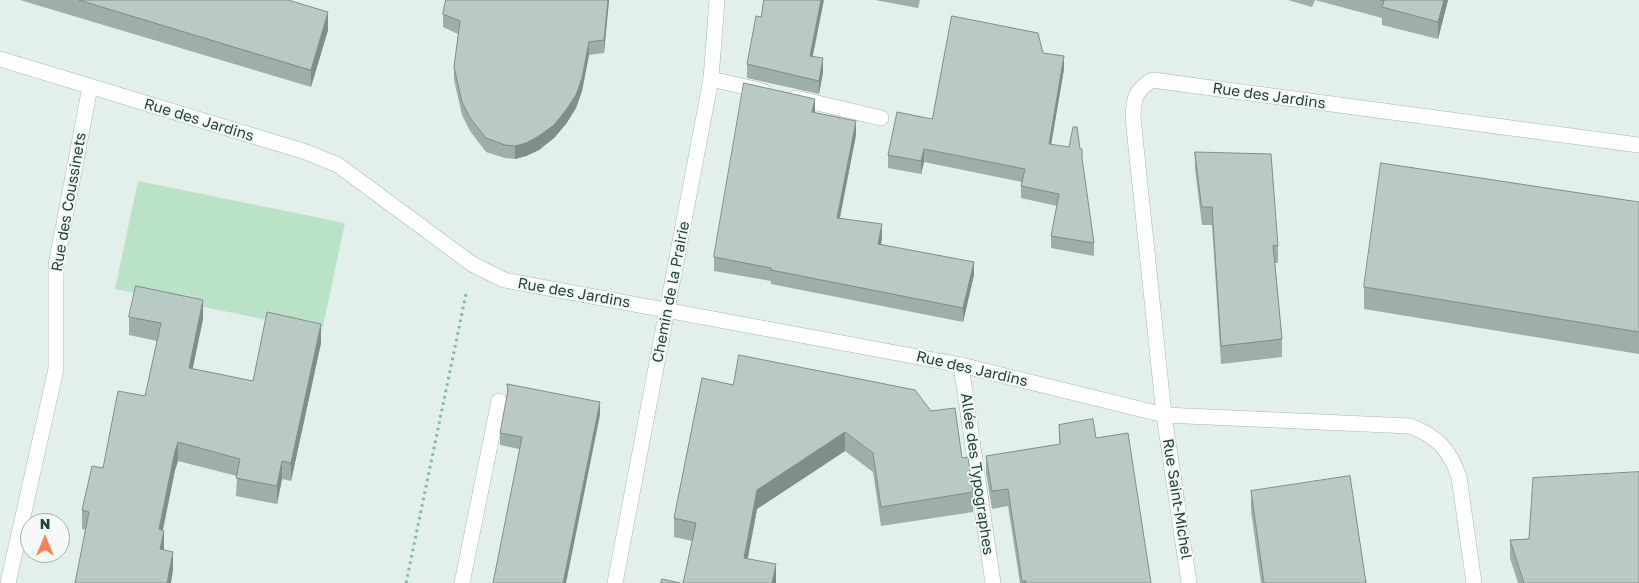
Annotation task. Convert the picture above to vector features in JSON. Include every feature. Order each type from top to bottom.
[{"type":"street","name":"Chemin de la Prairie","points":[[615,583],[711,79],[717,0]]},
{"type":"street","name":"Rue des Jardins","points":[[0,59],[306,152],[338,165],[472,264],[504,280],[961,365],[1164,415],[1133,118],[1134,98],[1141,87],[1152,80],[1639,145]]},
{"type":"street","points":[[711,79],[882,118]]},
{"type":"street","name":"Rue des Coussinets","points":[[8,583],[56,369],[56,265],[90,87]]},
{"type":"street","name":"Allée des Typographes","points":[[961,365],[993,583]]},
{"type":"street","points":[[462,583],[499,401]]},
{"type":"street","points":[[1164,415],[1410,426],[1424,431],[1447,450],[1459,477],[1474,583]]},
{"type":"street","name":"Rue Saint-Michel","points":[[1164,415],[1189,583]]},
{"type":"path","points":[[406,583],[472,264]]},
{"type":"green space","points":[[138,181],[345,223],[322,331],[115,289]]},
{"type":"building","points":[[79,0],[288,0],[328,12],[311,70]]},
{"type":"building","points":[[446,0],[608,0],[604,40],[589,42],[582,78],[576,95],[554,125],[526,143],[515,146],[505,145],[486,138],[470,118],[462,102],[454,67],[460,21],[443,14]]},
{"type":"building","points":[[764,0],[821,0],[810,56],[823,58],[819,81],[747,64],[756,16],[761,17]]},
{"type":"building","points":[[1381,0],[1444,0],[1438,22],[1382,7],[1384,1]]},
{"type":"building","points":[[952,16],[1038,33],[1043,53],[1064,56],[1049,144],[1069,147],[1073,127],[1077,127],[1080,149],[1082,149],[1094,243],[1051,236],[1059,194],[1021,186],[1025,169],[924,149],[921,161],[888,155],[897,112],[932,119]]},
{"type":"building","points":[[744,83],[815,99],[812,112],[856,121],[837,218],[882,224],[878,244],[974,262],[963,308],[714,257]]},
{"type":"building","points":[[1195,152],[1271,154],[1278,246],[1273,245],[1282,339],[1221,346],[1212,207],[1202,207]]},
{"type":"building","points":[[1381,163],[1639,202],[1639,332],[1364,287]]},
{"type":"building","points":[[136,286],[203,300],[189,368],[253,381],[267,312],[321,324],[291,463],[282,461],[277,486],[236,478],[240,459],[178,442],[159,529],[164,531],[160,549],[173,552],[167,583],[75,583],[89,512],[82,510],[92,466],[103,468],[118,391],[145,396],[161,323],[129,317]]},
{"type":"building","points":[[739,355],[915,390],[931,411],[955,408],[962,458],[968,457],[973,492],[881,507],[873,453],[845,432],[757,490],[744,558],[776,564],[772,583],[683,583],[696,523],[674,518],[702,378],[733,385]]},
{"type":"building","points":[[507,384],[600,402],[563,583],[493,583],[522,437],[500,433],[508,390]]},
{"type":"building","points":[[1093,419],[1096,438],[1128,433],[1151,583],[1026,583],[1026,581],[1022,581],[1008,489],[992,491],[986,456],[1060,444],[1059,425]]},
{"type":"building","points":[[1639,472],[1639,583],[1524,583],[1510,540],[1529,539],[1533,478]]},
{"type":"building","points":[[1350,476],[1366,583],[1264,583],[1251,491]]},
{"type":"building","points":[[662,579],[680,583],[661,583]]}]
